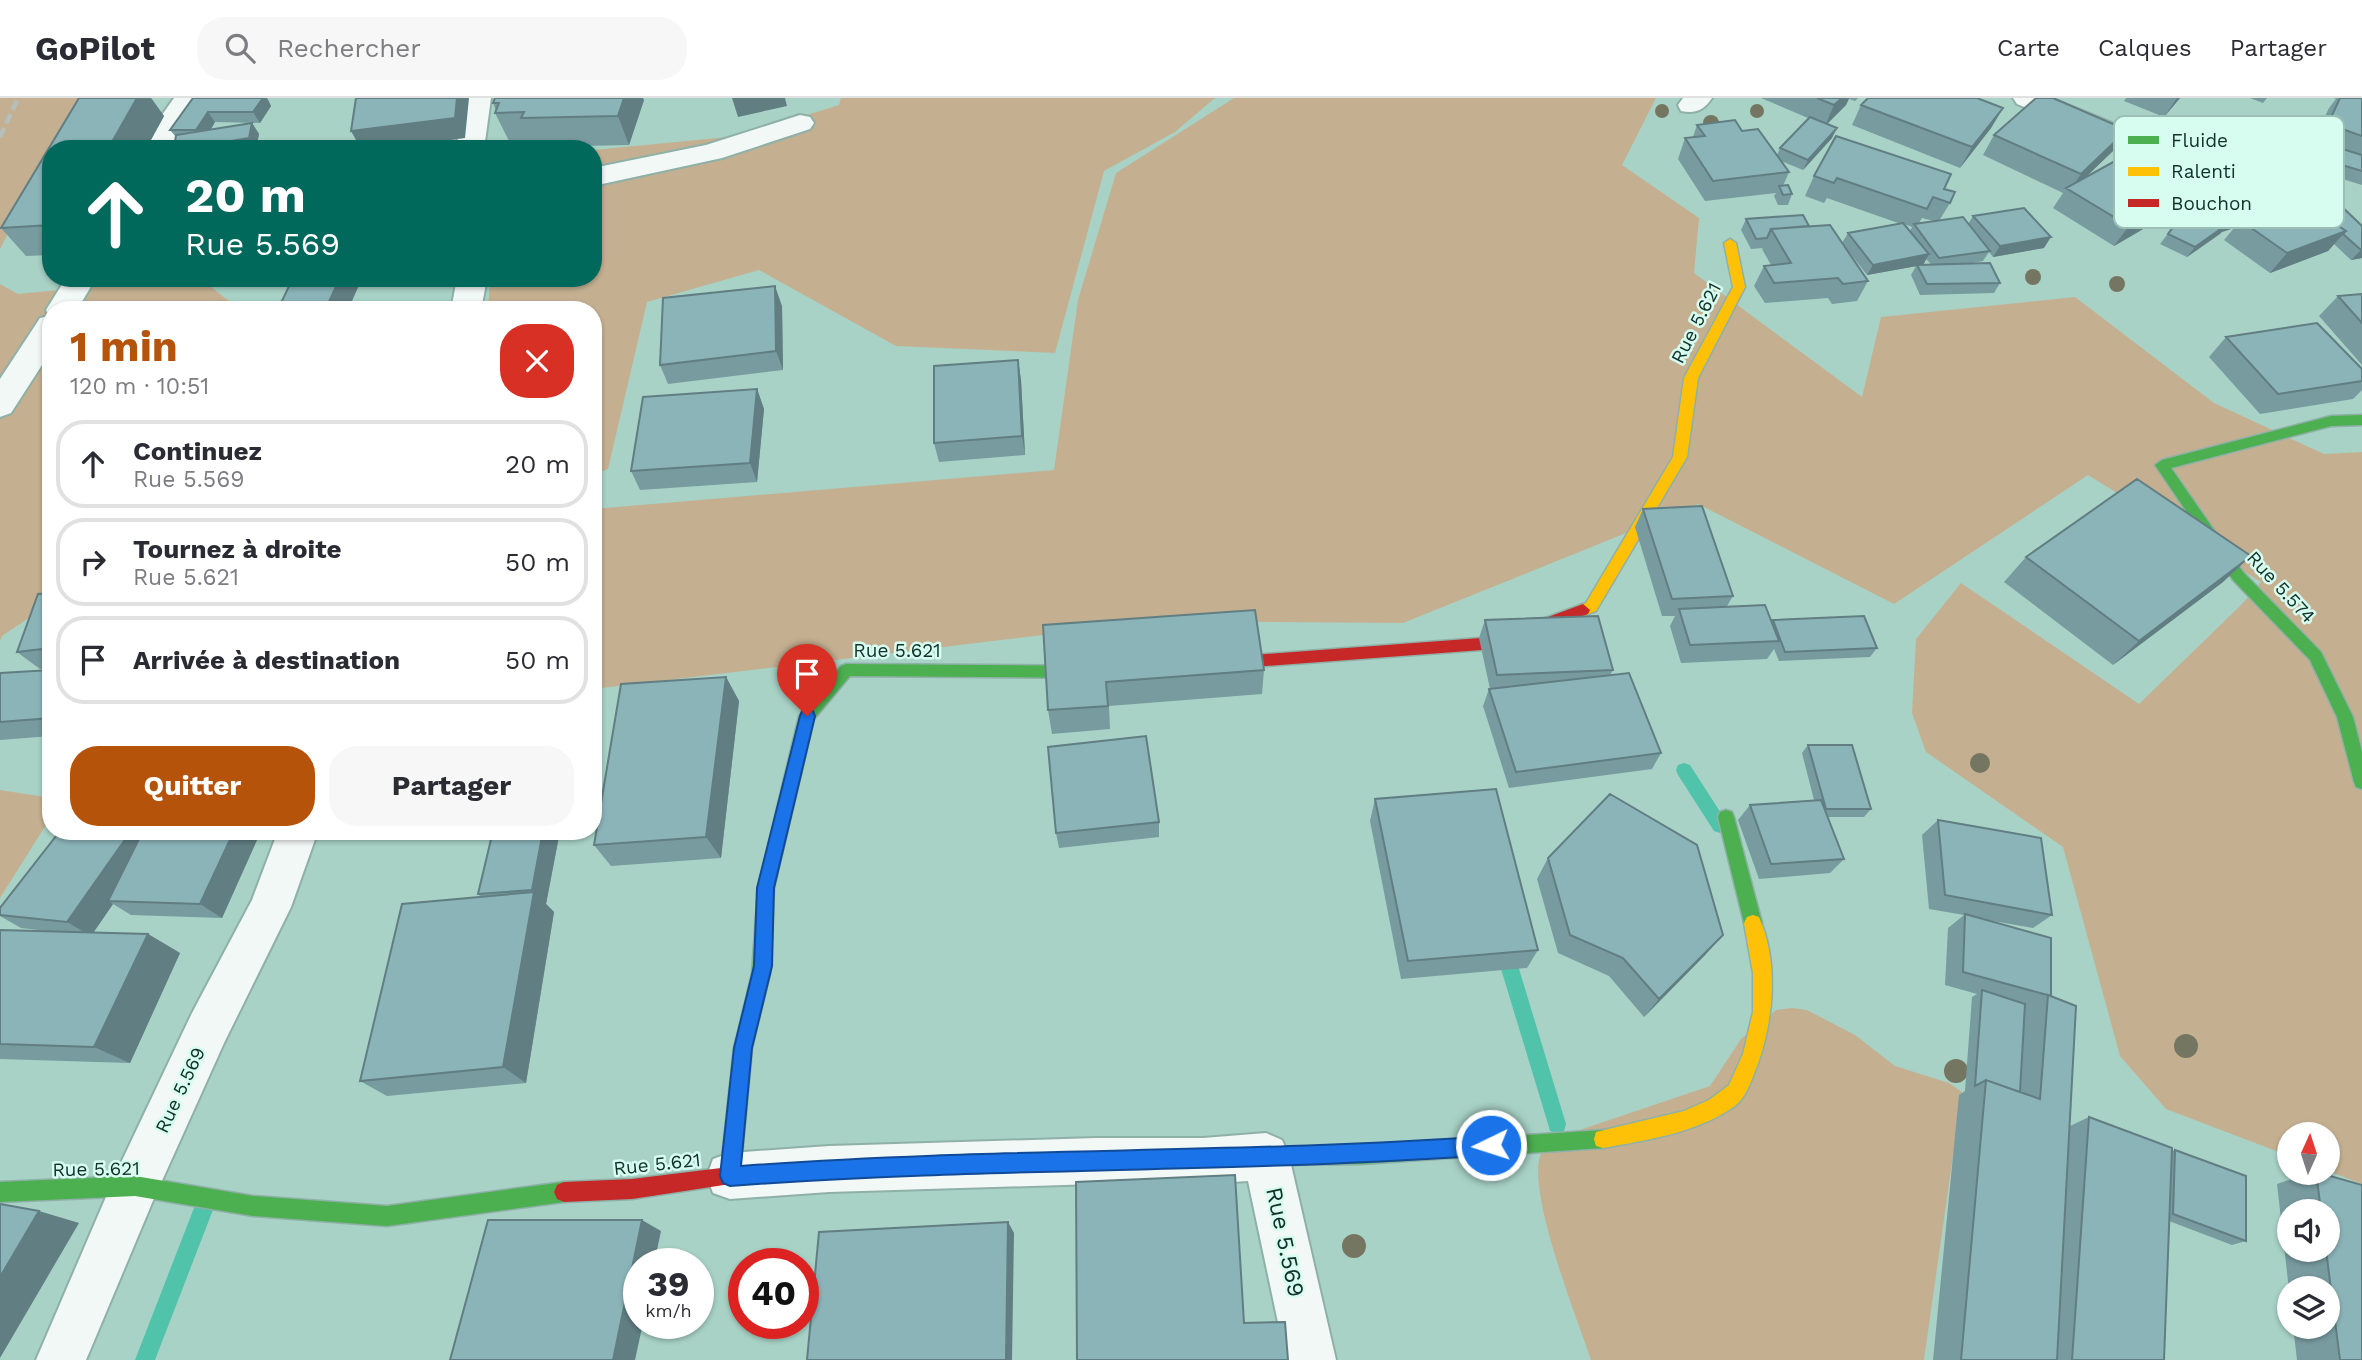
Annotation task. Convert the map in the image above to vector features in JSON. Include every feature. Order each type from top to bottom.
[{"type":"street","points":[[162,140],[166,129],[188,98]]},
{"type":"street","points":[[471,140],[478,98]]},
{"type":"street","points":[[2026,98],[2114,134]]},
{"type":"street","points":[[602,175],[712,152],[800,123]]},
{"type":"street","name":"Rue 5.621","points":[[1195,665],[1495,643],[1591,607],[1680,457],[1690,378],[1739,287],[1730,243]]},
{"type":"street","points":[[0,405],[42,340]]},
{"type":"street","name":"Rue 5.574","points":[[2362,420],[2331,421],[2162,465],[2238,576],[2316,656],[2345,718],[2362,782]]},
{"type":"street","name":"Rue 5.621","points":[[0,1192],[135,1186],[253,1206],[387,1216],[547,1193],[632,1189],[730,1176],[743,1048],[763,966],[766,888],[807,716],[846,670],[1113,671]]},
{"type":"street","points":[[730,1176],[829,1169],[1361,1155],[1600,1140],[1684,1122],[1732,1097],[1749,1064],[1763,1005],[1757,940],[1726,817]]},
{"type":"street","name":"Rue 5.569","points":[[61,1360],[135,1186],[208,1028],[270,907],[293,846]]},
{"type":"street","name":"Rue 5.569","points":[[1266,1156],[1311,1360]]},
{"type":"shaded area","points":[[0,98],[106,98],[61,140],[42,140],[42,167],[0,249]]},
{"type":"shaded area","points":[[841,98],[1215,98],[1175,132],[1104,171],[1055,353],[896,346],[759,270],[647,302],[608,469],[602,471],[602,301],[489,301],[489,287],[602,287],[602,149],[738,136],[839,105]]},
{"type":"shaded area","points":[[1234,98],[1656,98],[1622,165],[1699,218],[1694,273],[1862,397],[1881,317],[2075,297],[2214,403],[2324,454],[2362,452],[2362,1184],[2340,1176],[2340,1122],[2277,1122],[2277,1151],[2166,1109],[2120,1056],[2063,847],[1926,752],[1912,713],[1916,639],[1961,583],[2139,704],[2242,604],[2261,582],[2088,475],[1894,604],[1698,504],[1403,623],[1161,621],[602,688],[602,508],[1054,470],[1078,300],[1116,173]]},
{"type":"shaded area","points":[[0,284],[18,294],[87,287],[211,287],[229,301],[42,301],[42,609],[2,636],[0,641]]},
{"type":"shaded area","points":[[0,790],[42,797],[42,831],[0,898]]},
{"type":"shaded area","points":[[1776,1010],[1807,1010],[1855,1035],[1895,1066],[1949,1083],[1962,1092],[1924,1360],[1591,1360],[1547,1227],[1538,1175],[1543,1150],[1553,1139],[1710,1086],[1741,1039]]},
{"type":"building","points":[[79,98],[137,98],[113,140],[54,140]]},
{"type":"building","points":[[193,98],[263,98],[253,112],[208,112],[196,130],[170,130]]},
{"type":"building","points":[[356,98],[457,98],[455,118],[351,131]]},
{"type":"building","points":[[495,98],[624,98],[618,116],[521,118],[524,112],[495,113],[499,103],[493,103]]},
{"type":"building","points":[[1817,98],[1842,98],[1834,105]]},
{"type":"building","points":[[1868,98],[1977,98],[2003,108],[1972,147],[1861,105]]},
{"type":"building","points":[[2036,98],[2053,98],[2114,124],[2114,142],[2081,174],[1994,135]]},
{"type":"building","points":[[2340,98],[2362,98],[2362,136],[2344,130],[2344,116],[2332,116]]},
{"type":"building","points":[[1810,117],[1837,128],[1808,160],[1780,148]]},
{"type":"building","points":[[1735,120],[1742,131],[1758,129],[1789,172],[1713,181],[1685,138],[1705,136],[1697,125]]},
{"type":"building","points":[[252,123],[249,138],[237,140],[175,140],[176,135]]},
{"type":"building","points":[[1836,136],[1951,174],[1944,189],[1955,192],[1950,203],[1933,197],[1927,209],[1837,178],[1834,183],[1814,176]]},
{"type":"building","points":[[2344,150],[2362,155],[2362,171],[2344,166]]},
{"type":"building","points":[[42,160],[42,226],[1,228]]},
{"type":"building","points":[[2114,162],[2114,217],[2066,188]]},
{"type":"building","points":[[1788,185],[1792,194],[1783,195],[1779,186]]},
{"type":"building","points":[[2024,208],[2051,237],[2000,246],[1973,216]]},
{"type":"building","points":[[2344,209],[2362,226],[2362,250],[2343,234],[2346,231],[2342,228],[2344,228]]},
{"type":"building","points":[[1803,215],[1809,226],[1771,229],[1767,238],[1756,239],[1746,219]]},
{"type":"building","points":[[1963,217],[1990,251],[1939,258],[1914,224]]},
{"type":"building","points":[[1903,223],[1929,254],[1873,265],[1848,233]]},
{"type":"building","points":[[1830,225],[1868,281],[1843,284],[1838,278],[1774,283],[1764,266],[1791,263],[1771,229]]},
{"type":"building","points":[[2173,228],[2222,228],[2195,247],[2168,234]]},
{"type":"building","points":[[2251,228],[2342,228],[2346,231],[2287,253]]},
{"type":"building","points":[[1990,263],[2000,283],[1927,284],[1917,265]]},
{"type":"building","points":[[775,286],[776,351],[660,365],[663,298]]},
{"type":"building","points":[[289,287],[336,287],[329,301],[282,301]]},
{"type":"building","points":[[2362,294],[2362,323],[2338,296]]},
{"type":"building","points":[[2317,323],[2362,369],[2362,381],[2278,394],[2226,337]]},
{"type":"building","points":[[1018,360],[1022,436],[934,443],[934,366]]},
{"type":"building","points":[[757,389],[750,463],[631,471],[643,397]]},
{"type":"building","points":[[2137,479],[2251,556],[2139,641],[2026,557]]},
{"type":"building","points":[[1702,506],[1733,596],[1672,599],[1643,509]]},
{"type":"building","points":[[38,594],[42,594],[42,649],[17,652]]},
{"type":"building","points":[[1765,605],[1779,641],[1690,645],[1679,609]]},
{"type":"building","points":[[1255,610],[1264,670],[1106,682],[1108,706],[1048,710],[1043,625]]},
{"type":"building","points":[[1598,616],[1613,670],[1497,675],[1485,620]]},
{"type":"building","points":[[1864,616],[1877,648],[1785,652],[1773,620]]},
{"type":"building","points":[[42,671],[42,719],[0,722],[0,673]]},
{"type":"building","points":[[1629,673],[1661,753],[1516,772],[1489,689]]},
{"type":"building","points":[[726,677],[706,837],[594,845],[595,840],[602,840],[602,797],[621,684]]},
{"type":"building","points":[[1146,736],[1159,822],[1056,833],[1048,747]]},
{"type":"building","points":[[1808,745],[1852,745],[1871,809],[1826,809]]},
{"type":"building","points":[[1496,789],[1538,950],[1408,961],[1375,799]]},
{"type":"building","points":[[1610,794],[1697,845],[1723,935],[1659,999],[1623,958],[1570,935],[1548,858]]},
{"type":"building","points":[[1821,800],[1844,859],[1771,864],[1750,805]]},
{"type":"building","points":[[1938,820],[2041,838],[2052,915],[1945,895]]},
{"type":"building","points":[[53,840],[125,840],[67,922],[0,915],[0,908]]},
{"type":"building","points":[[138,840],[230,840],[200,904],[108,901]]},
{"type":"building","points":[[491,840],[541,840],[532,890],[478,894]]},
{"type":"building","points":[[534,892],[503,1067],[360,1081],[402,904]]},
{"type":"building","points":[[1965,914],[2051,938],[2051,996],[1963,972]]},
{"type":"building","points":[[0,930],[148,934],[94,1047],[0,1044]]},
{"type":"building","points":[[1982,990],[2025,1004],[2020,1092],[1986,1080],[1975,1086]]},
{"type":"building","points":[[2048,995],[2076,1006],[2057,1360],[1961,1360],[1986,1080],[2040,1099]]},
{"type":"building","points":[[2089,1117],[2172,1148],[2164,1360],[2072,1360]]},
{"type":"building","points":[[2175,1150],[2246,1176],[2246,1241],[2173,1214]]},
{"type":"building","points":[[1235,1175],[1244,1323],[1285,1322],[1288,1360],[1077,1360],[1076,1182]]},
{"type":"building","points":[[2340,1179],[2362,1185],[2362,1360],[2340,1360],[2337,1339],[2340,1339],[2340,1276],[2329,1276],[2328,1262],[2340,1262],[2340,1199],[2319,1199],[2318,1185],[2340,1185]]},
{"type":"building","points":[[0,1204],[39,1211],[0,1277]]},
{"type":"building","points":[[488,1220],[642,1220],[636,1248],[623,1248],[623,1312],[613,1360],[450,1360]]},
{"type":"building","points":[[1008,1222],[1006,1360],[807,1360],[809,1339],[819,1339],[819,1232]]},
{"type":"waterway","points":[[1684,770],[1720,826]]},
{"type":"waterway","points":[[1504,949],[1557,1124]]},
{"type":"waterway","points":[[145,1360],[206,1202]]},
{"type":"railway","points":[[0,137],[18,98]]},
{"type":"traffic: fast","points":[[2362,420],[2331,421],[2162,465],[2238,576],[2316,656],[2345,717],[2362,782]]},
{"type":"traffic: fast","points":[[761,974],[766,888],[807,716],[846,670],[1099,672]]},
{"type":"traffic: fast","points":[[1726,817],[1753,923]]},
{"type":"traffic: fast","points":[[1266,1156],[1361,1155],[1603,1139]]},
{"type":"traffic: fast","points":[[0,1192],[135,1186],[253,1206],[387,1216],[564,1192]]},
{"type":"traffic: slow","points":[[1583,610],[1591,607],[1680,457],[1691,378],[1739,287],[1730,243]]},
{"type":"traffic: slow","points":[[1603,1139],[1684,1120],[1715,1107],[1736,1092],[1757,1039],[1762,1012],[1759,952],[1753,923]]},
{"type":"traffic: jam","points":[[1212,664],[1495,643],[1583,610]]},
{"type":"traffic: jam","points":[[564,1192],[632,1189],[730,1176],[743,1048],[761,974]]},
{"type":"route","points":[[807,716],[766,888],[763,966],[743,1048],[730,1176],[829,1169],[1361,1155],[1491,1145]]}]
